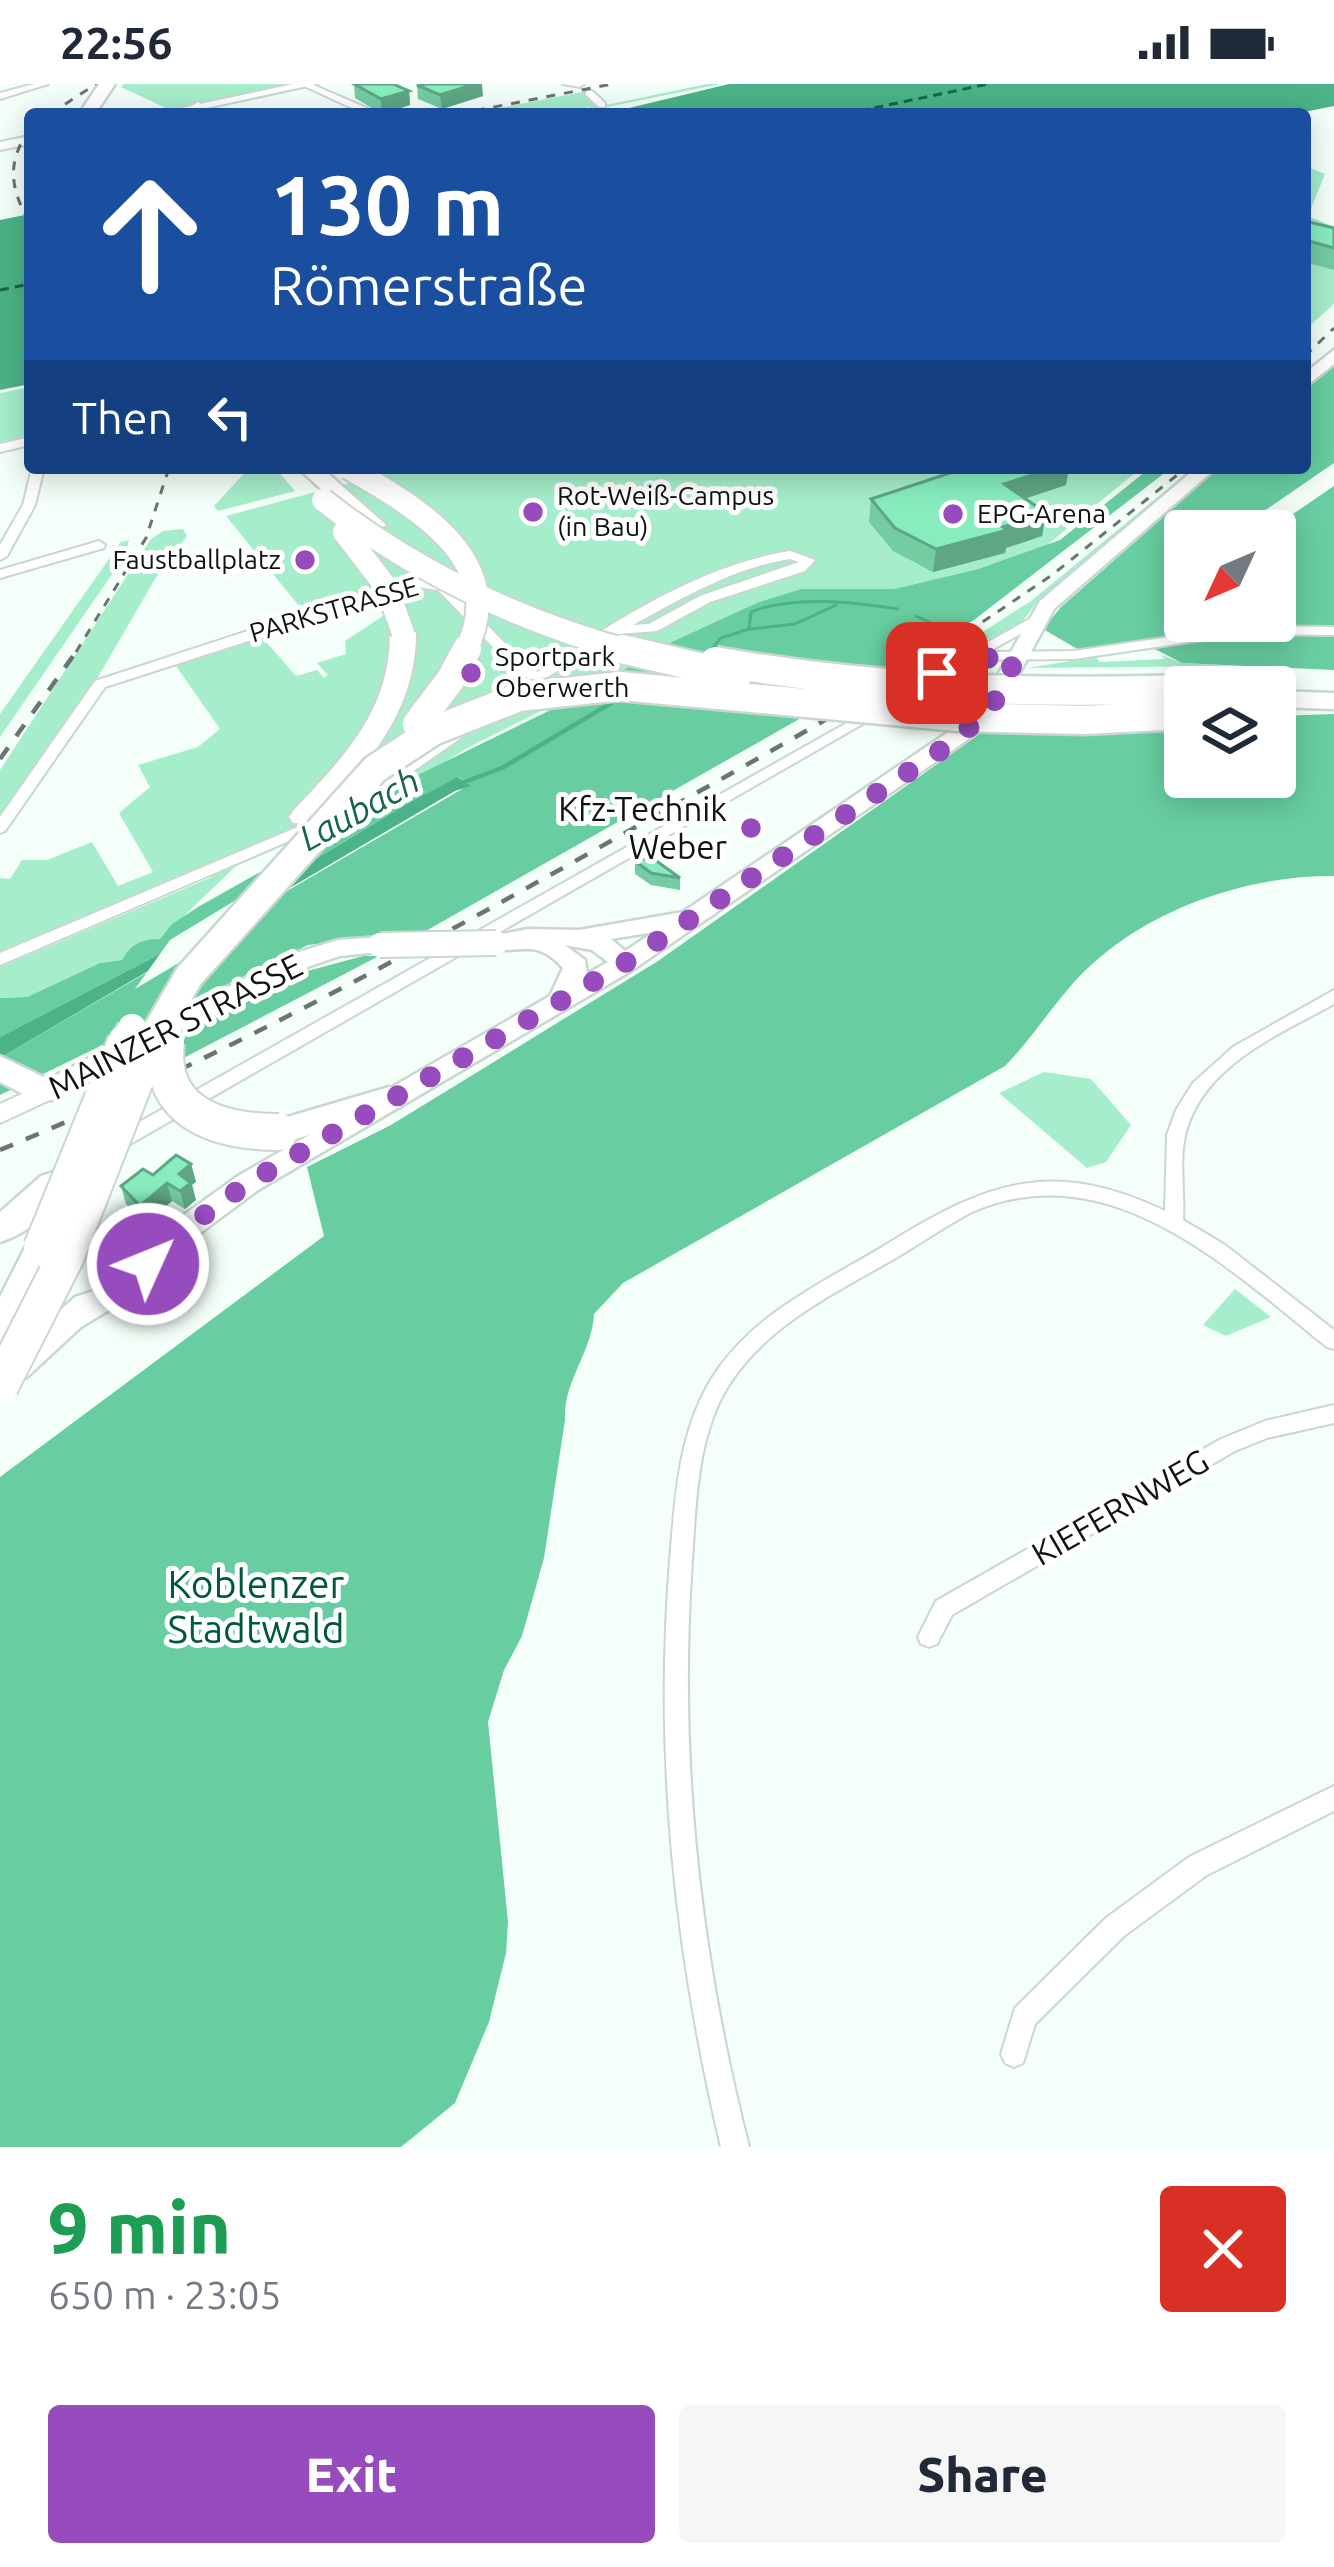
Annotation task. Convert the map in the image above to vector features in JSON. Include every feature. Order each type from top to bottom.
[{"type":"highway","points":[[0,1333],[42,1248],[135,1022],[165,975],[223,902],[351,766],[394,703],[404,660],[397,609],[377,572],[298,474]]},
{"type":"highway","points":[[316,474],[366,520],[454,574],[574,623],[684,655],[808,678],[928,690],[1164,690]]},
{"type":"highway","points":[[0,1385],[48,1296],[141,1060],[174,1000],[225,931],[435,703],[465,660],[477,625],[478,591],[471,566],[440,525],[359,474]]},
{"type":"highway","points":[[323,500],[397,554],[470,593],[570,633],[676,663],[796,687],[938,702],[1164,701]]},
{"type":"highway","points":[[375,769],[433,731],[483,708],[543,692],[601,687],[681,689],[975,718],[1164,716]]},
{"type":"highway","points":[[1296,689],[1334,690]]},
{"type":"highway","points":[[1296,701],[1334,705]]},
{"type":"highway","points":[[1296,708],[1334,705]]},
{"type":"highway","points":[[174,1000],[162,1063],[167,1083],[180,1103],[217,1126],[280,1132],[389,1100]]},
{"type":"highway","points":[[0,1228],[42,1197],[77,1154]]},
{"type":"main road","points":[[1311,376],[1334,355]]},
{"type":"main road","points":[[0,1385],[75,1317],[248,1183],[622,965],[968,730],[994,704],[1035,620],[1092,564],[1199,474]]},
{"type":"main road","points":[[568,939],[702,913]]},
{"type":"main road","name":"MAINZER STRASSE","points":[[12,1084],[338,948],[568,939],[606,945],[622,965]]},
{"type":"main road","name":"MAINZER STRASSE","points":[[496,943],[571,948],[622,965]]},
{"type":"main road","points":[[540,944],[565,954],[576,966],[557,1004]]},
{"type":"street","points":[[0,96],[44,84]]},
{"type":"street","points":[[567,84],[589,86],[602,105]]},
{"type":"street","points":[[210,108],[308,85],[360,108]]},
{"type":"street","points":[[0,556],[29,505],[37,474]]},
{"type":"street","points":[[0,574],[99,545]]},
{"type":"street","points":[[0,959],[346,811],[593,642],[614,630],[693,586],[790,554],[808,560],[800,568],[697,603],[657,626],[614,630]]},
{"type":"street","name":"PARKSTRASSE","points":[[0,828],[100,684],[250,632],[416,583],[447,590],[522,669],[541,676]]},
{"type":"street","points":[[0,1210],[1035,620]]},
{"type":"street","points":[[986,648],[1064,656],[1245,630],[1334,631]]},
{"type":"street","points":[[965,658],[1017,653]]},
{"type":"street","points":[[1174,1220],[1176,1134],[1197,1088],[1231,1059],[1334,996]]},
{"type":"street","name":"MAINZER STRASSE","points":[[0,1114],[12,1084]]},
{"type":"street","points":[[735,2147],[690,1921],[676,1743],[680,1566],[696,1435],[709,1402],[749,1345],[780,1320],[943,1220],[989,1198],[1034,1190],[1097,1192],[1174,1220],[1334,1341]]},
{"type":"street","name":"KIEFERNWEG","points":[[929,1637],[944,1609],[1193,1463],[1265,1430],[1334,1414]]},
{"type":"street","points":[[1014,2054],[1024,2017],[1115,1927],[1198,1866],[1334,1798]]},
{"type":"shaded area","points":[[124,84],[299,84],[173,108],[121,87]]},
{"type":"shaded area","points":[[721,84],[602,108],[499,108],[587,91],[588,100],[597,107]]},
{"type":"shaded area","points":[[729,84],[1334,84],[1334,106],[1311,111],[629,108]]},
{"type":"shaded area","points":[[1311,168],[1325,174],[1311,209]]},
{"type":"shaded area","points":[[24,215],[24,385],[0,390],[0,220]]},
{"type":"shaded area","points":[[1311,217],[1334,227],[1334,304],[1311,325]]},
{"type":"shaded area","points":[[24,388],[24,436],[0,442],[0,393]]},
{"type":"shaded area","points":[[243,474],[280,474],[295,491],[218,511],[214,506]]},
{"type":"shaded area","name":"Sportpark Oberwerth","points":[[383,474],[1134,474],[1047,545],[978,569],[894,589],[801,589],[759,602],[469,747],[344,825],[350,817],[236,866],[160,939],[122,960],[100,963],[27,997],[0,998],[0,967],[212,877],[206,867],[0,954],[0,878],[10,879],[22,860],[47,860],[92,842],[118,886],[153,872],[119,813],[150,787],[138,765],[198,747],[220,729],[174,663],[261,636],[296,676],[317,670],[324,678],[328,675],[317,663],[346,654],[345,641],[389,612],[379,590],[304,612],[226,516]]},
{"type":"shaded area","points":[[1191,474],[1039,599],[1020,625],[939,660],[1031,601]]},
{"type":"shaded area","points":[[183,529],[187,536],[155,579],[94,684],[0,818],[0,770],[151,539],[163,531]]},
{"type":"shaded area","points":[[129,540],[124,557],[0,737],[0,714],[121,542]]},
{"type":"shaded area","points":[[1161,655],[1182,663],[1230,666],[1027,668],[1096,657],[1099,662],[1165,659]]},
{"type":"shaded area","points":[[458,777],[471,786],[455,791],[0,1058],[0,1037],[152,958]]},
{"type":"shaded area","points":[[1044,1072],[1091,1079],[1131,1125],[1106,1162],[1087,1168],[999,1093]]},
{"type":"shaded area","points":[[1235,1289],[1271,1317],[1226,1336],[1203,1325]]},
{"type":"green space","points":[[1334,360],[1334,463],[1266,510],[1171,510],[1212,474],[1311,474],[1311,383]]},
{"type":"green space","points":[[1142,474],[1163,474],[974,620],[424,932],[308,945],[0,1095],[0,1058],[469,785],[459,777],[410,802],[152,958],[0,1037],[0,998],[27,997],[100,963],[122,960],[138,944],[160,939],[172,924],[198,907],[356,818],[420,774],[577,697],[672,642],[759,602],[801,589],[894,589],[978,569],[1060,540]]},
{"type":"green space","points":[[1334,486],[1334,670],[1182,663],[1151,647],[1079,650],[1043,629],[1061,607],[1164,516],[1164,642],[1296,642],[1296,512]]},
{"type":"green space","name":"Koblenzer Stadtwald","points":[[1334,714],[1334,876],[1264,882],[1229,891],[1194,902],[1129,935],[1075,981],[1005,1066],[623,1283],[594,1314],[566,1406],[544,1558],[522,1636],[504,1670],[488,1722],[508,1922],[506,1953],[489,2022],[455,2103],[401,2147],[0,2147],[0,1477],[324,1236],[307,1167],[391,1125],[658,961],[994,724],[1164,720],[1164,798],[1296,798],[1296,715]]},
{"type":"green space","points":[[379,956],[172,1064],[176,1039],[304,972]]},
{"type":"pier","points":[[326,845],[264,912],[135,989],[170,940]]},
{"type":"building","points":[[354,84],[393,84],[409,91],[381,99]]},
{"type":"building","points":[[475,84],[440,95],[417,85]]},
{"type":"building","points":[[1311,222],[1334,228],[1334,248],[1311,242]]},
{"type":"building","points":[[947,474],[1035,474],[1004,484],[1046,513],[1003,527],[1008,530],[936,549],[895,528],[871,499]]},
{"type":"building","points":[[651,857],[680,878],[651,873],[635,861]]},
{"type":"building","points":[[176,1155],[191,1164],[179,1174],[191,1183],[180,1191],[167,1183],[140,1206],[121,1186],[143,1169],[153,1175]]},
{"type":"waterway","name":"Laubach","points":[[711,650],[721,638],[749,629],[751,612],[786,603],[898,609]]},
{"type":"waterway","name":"Laubach","points":[[751,629],[795,624],[836,605]]},
{"type":"waterway","name":"Laubach","points":[[916,616],[951,632]]},
{"type":"waterway","name":"Laubach","points":[[459,784],[502,768],[618,699]]},
{"type":"ferry route","points":[[874,108],[988,84]]},
{"type":"ferry route","points":[[0,290],[24,285]]},
{"type":"railway","points":[[59,108],[96,84]]},
{"type":"railway","points":[[489,108],[612,84]]},
{"type":"railway","points":[[24,138],[14,164],[15,187],[24,211]]},
{"type":"railway","points":[[1311,350],[1334,328]]},
{"type":"railway","points":[[77,651],[146,538],[167,474]]},
{"type":"railway","points":[[938,652],[1052,575],[1178,474]]},
{"type":"railway","points":[[0,1150],[152,1083],[375,970],[770,752],[942,649]]},
{"type":"railway","points":[[0,759],[77,651]]},
{"type":"place","name":"Rot-Weiß-Campus (in Bau)","points":[[533,512]]},
{"type":"place","name":"EPG-Arena","points":[[953,514]]},
{"type":"place","name":"Faustballplatz","points":[[305,560]]},
{"type":"place","name":"Sportpark Oberwerth","points":[[471,673]]},
{"type":"place","name":"Kfz-Technik Weber","points":[[751,828]]},
{"type":"route","points":[[148,1264],[166,1243],[248,1183],[622,965],[944,748],[990,710],[1016,658],[965,658],[937,673]]}]
